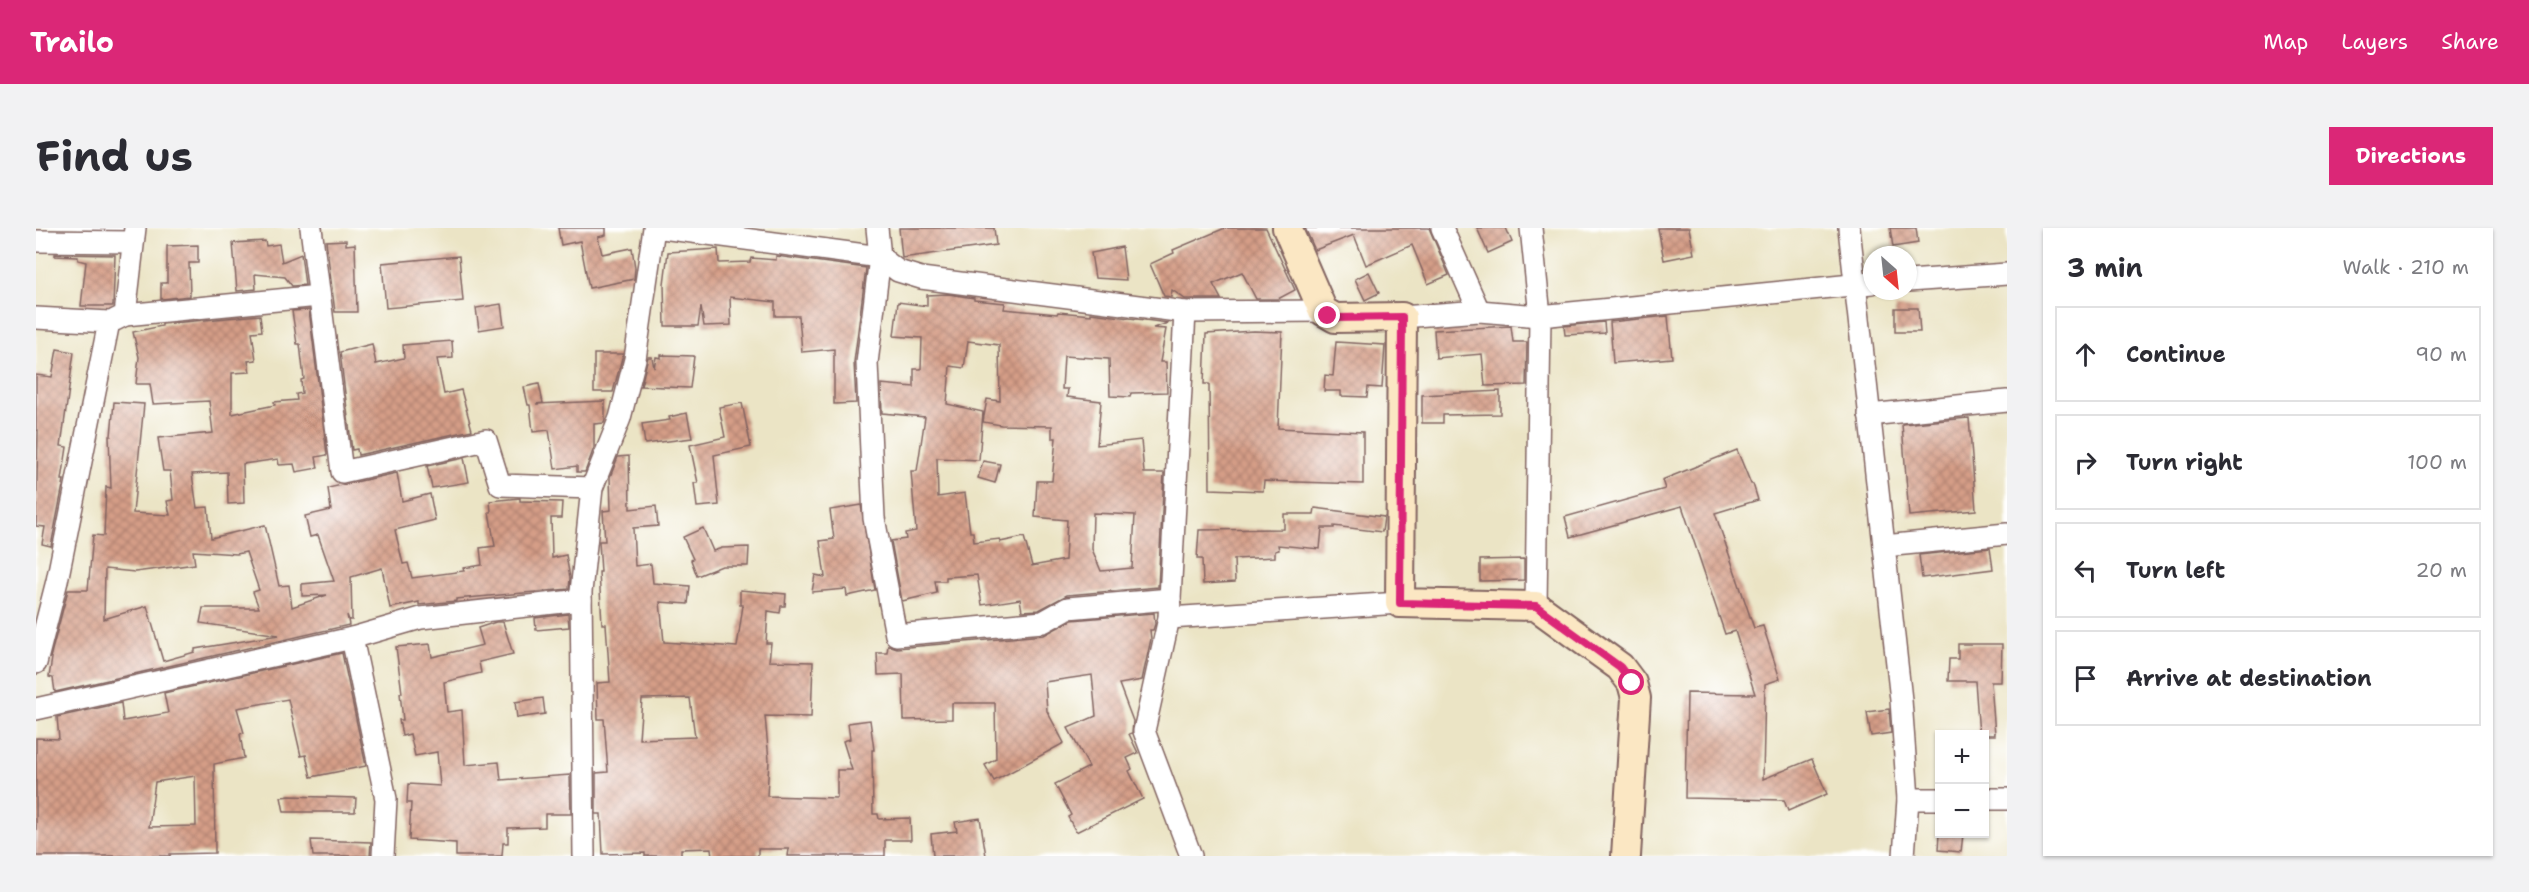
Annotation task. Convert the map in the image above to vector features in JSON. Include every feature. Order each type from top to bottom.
[{"type":"main road","points":[[1287,228],[1323,311],[1335,318],[1402,317],[1400,603],[1536,606],[1620,667],[1632,683],[1636,698],[1626,856]]},
{"type":"street","points":[[311,228],[342,472],[486,440],[500,485],[592,488]]},
{"type":"street","points":[[584,856],[581,600],[592,488],[620,418],[635,359],[654,228]]},
{"type":"street","points":[[662,228],[880,257],[898,271],[921,278],[1185,312],[1323,311]]},
{"type":"street","points":[[877,228],[880,257],[867,363],[873,518],[896,635],[1043,622],[1068,608],[1400,603]]},
{"type":"street","points":[[1442,228],[1479,311]]},
{"type":"street","points":[[1531,228],[1540,316],[1536,606]]},
{"type":"street","points":[[1402,317],[1479,311],[1540,316],[1863,284],[1849,228]]},
{"type":"street","points":[[36,241],[134,235],[117,319],[43,607],[36,663]]},
{"type":"street","points":[[1917,279],[2007,274]]},
{"type":"street","points":[[36,318],[117,319],[319,296]]},
{"type":"street","points":[[1864,300],[1869,415],[1901,700],[1908,799],[1904,856]]},
{"type":"street","points":[[1185,312],[1170,608],[1144,731],[1191,856]]},
{"type":"street","points":[[1869,415],[2007,401]]},
{"type":"street","points":[[1884,546],[2007,534]]},
{"type":"street","points":[[36,709],[352,638],[421,618],[581,600]]},
{"type":"street","points":[[352,638],[386,800],[383,856]]},
{"type":"street","points":[[1908,799],[1935,799]]},
{"type":"street","points":[[1989,799],[2007,799]]},
{"type":"building","points":[[558,228],[606,228],[606,235],[598,237],[602,254],[632,248],[634,279],[589,288],[580,241],[561,245]]},
{"type":"building","points":[[899,228],[994,228],[996,245],[902,258]]},
{"type":"building","points":[[1225,228],[1266,228],[1295,290],[1278,299],[1256,299],[1242,272],[1213,284],[1221,299],[1185,299],[1172,290],[1171,297],[1164,296],[1150,264],[1174,253],[1173,250]]},
{"type":"building","points":[[1305,228],[1429,228],[1449,275],[1428,284],[1412,245],[1366,265],[1354,235],[1315,250]]},
{"type":"building","points":[[1477,228],[1506,228],[1512,242],[1488,253]]},
{"type":"building","points":[[1658,228],[1689,228],[1694,254],[1664,260]]},
{"type":"building","points":[[1890,228],[1916,228],[1918,243],[1893,246]]},
{"type":"building","points":[[346,240],[346,245],[355,244],[357,312],[335,312],[326,241]]},
{"type":"building","points":[[265,241],[266,246],[279,244],[282,262],[301,254],[305,285],[292,286],[285,277],[255,274],[256,289],[237,291],[233,243]]},
{"type":"building","points":[[198,245],[198,263],[189,263],[190,296],[161,299],[161,283],[167,283],[167,246]]},
{"type":"building","points":[[1122,247],[1126,280],[1095,278],[1091,253]]},
{"type":"building","points":[[718,249],[719,263],[750,262],[751,258],[776,260],[776,256],[866,268],[854,362],[856,403],[834,404],[834,349],[802,352],[799,316],[775,316],[775,302],[730,297],[731,325],[704,326],[701,307],[698,326],[665,326],[664,284],[668,252]]},
{"type":"building","points":[[55,254],[115,255],[113,306],[81,306],[86,262],[78,260],[78,257],[55,256]]},
{"type":"building","points":[[459,256],[463,301],[386,308],[382,263]]},
{"type":"building","points":[[1369,272],[1379,293],[1365,300],[1355,279]]},
{"type":"building","points":[[948,294],[974,298],[974,300],[1005,303],[1004,309],[1057,314],[1058,312],[1091,315],[1091,313],[1168,323],[1153,328],[1166,329],[1160,362],[1166,362],[1167,392],[1131,393],[1130,397],[1110,396],[1109,359],[1064,356],[1062,389],[1068,389],[1067,397],[1101,401],[1097,445],[1141,440],[1144,473],[1164,473],[1158,587],[1067,595],[1039,610],[1022,611],[1020,599],[982,605],[977,575],[946,577],[946,581],[935,581],[937,593],[902,601],[891,541],[906,539],[905,533],[916,531],[911,471],[917,471],[925,417],[882,413],[881,384],[914,387],[914,369],[921,369],[922,338],[894,336],[898,302],[927,306],[927,295]],"holes":[[[968,341],[999,345],[1000,401],[987,399],[983,422],[1001,425],[1052,426],[1052,438],[1056,438],[1052,481],[1037,481],[1035,517],[1067,520],[1065,560],[1032,566],[1024,537],[1000,542],[1000,539],[974,542],[973,532],[970,532],[965,493],[938,497],[937,458],[979,460],[983,412],[947,404],[950,366],[964,368]],[[1093,513],[1135,515],[1132,568],[1101,571],[1092,549]]]},
{"type":"building","points":[[501,304],[504,326],[479,330],[476,308]]},
{"type":"building","points":[[1895,308],[1918,308],[1920,332],[1895,332]]},
{"type":"building","points":[[309,310],[327,455],[316,457],[318,468],[296,472],[294,464],[279,465],[278,459],[243,464],[244,503],[228,504],[227,472],[192,474],[197,508],[208,507],[211,538],[265,525],[279,586],[289,585],[292,607],[327,595],[302,596],[302,584],[334,581],[318,535],[310,537],[305,516],[331,510],[328,488],[397,473],[402,501],[430,494],[435,520],[395,530],[403,564],[408,563],[412,578],[464,571],[463,568],[482,565],[480,548],[495,546],[489,512],[491,512],[490,501],[520,498],[520,501],[562,502],[561,518],[551,518],[552,558],[566,555],[570,578],[569,589],[456,599],[456,601],[419,605],[419,602],[390,608],[382,568],[351,577],[352,620],[349,620],[347,615],[349,625],[55,692],[53,678],[49,677],[52,658],[50,658],[68,590],[88,590],[93,535],[104,536],[106,487],[111,488],[109,436],[111,436],[114,402],[144,404],[133,513],[170,515],[167,501],[173,500],[170,471],[163,471],[158,438],[213,433],[209,401],[153,404],[150,384],[136,384],[139,357],[133,332],[162,326],[162,324],[260,315],[262,331],[252,332],[256,360],[248,361],[250,372],[232,373],[232,414],[275,405],[274,402],[297,400],[296,394],[302,393],[301,380],[304,379],[300,344],[297,344],[292,311]],"holes":[[[193,551],[237,554],[246,552],[259,590],[253,592],[259,608],[203,608],[200,623],[279,635],[195,649],[195,652],[163,661],[147,606],[104,619],[105,569],[135,572],[195,564]]]},
{"type":"building","points":[[1668,316],[1672,358],[1613,363],[1610,322]]},
{"type":"building","points":[[1604,322],[1605,333],[1565,335],[1564,326]]},
{"type":"building","points":[[1511,326],[1513,342],[1527,342],[1526,385],[1485,386],[1482,354],[1436,358],[1434,330]]},
{"type":"building","points":[[1282,332],[1278,428],[1363,432],[1363,484],[1264,481],[1263,491],[1210,489],[1209,384],[1204,384],[1206,334]]},
{"type":"building","points":[[452,341],[453,358],[437,359],[444,394],[461,390],[472,430],[358,455],[357,449],[352,450],[340,352],[372,344],[376,364],[404,358],[403,345]]},
{"type":"building","points":[[1336,342],[1385,345],[1382,388],[1368,387],[1367,397],[1341,396],[1341,391],[1324,391],[1325,375],[1333,376]]},
{"type":"building","points":[[57,349],[74,352],[61,446],[67,447],[62,480],[64,480],[51,546],[42,544],[45,527],[36,526],[38,430],[36,430],[36,375],[52,377]]},
{"type":"building","points":[[594,354],[623,354],[613,392],[594,392]]},
{"type":"building","points":[[661,355],[694,356],[690,388],[641,386],[648,357],[652,357],[654,368],[656,357],[661,358]]},
{"type":"building","points":[[539,384],[543,403],[536,404],[605,401],[605,420],[604,423],[594,424],[594,448],[585,472],[577,472],[577,466],[555,469],[549,430],[533,432],[530,405],[528,405],[524,387]]},
{"type":"building","points":[[1500,391],[1500,414],[1443,415],[1443,423],[1422,423],[1422,395]]},
{"type":"building","points":[[742,403],[751,447],[714,455],[719,505],[697,507],[694,483],[698,483],[690,445],[725,437],[719,407]]},
{"type":"building","points":[[687,413],[692,438],[645,444],[642,424],[670,420],[669,417]]},
{"type":"building","points":[[1969,418],[1976,510],[1909,516],[1902,424]]},
{"type":"building","points":[[1737,450],[1758,500],[1715,513],[1754,628],[1763,626],[1780,679],[1765,684],[1763,779],[1812,759],[1827,794],[1788,811],[1784,800],[1685,798],[1687,693],[1755,694],[1735,631],[1725,634],[1682,506],[1570,537],[1565,517],[1665,489],[1662,480]]},
{"type":"building","points":[[629,456],[630,509],[656,506],[658,526],[633,528],[635,566],[651,564],[653,583],[690,586],[688,604],[660,602],[664,642],[737,647],[743,605],[740,605],[740,590],[786,594],[785,606],[781,606],[780,613],[768,611],[766,643],[771,643],[769,661],[813,662],[811,717],[765,716],[769,760],[767,796],[837,798],[837,770],[852,770],[843,741],[850,739],[848,723],[870,720],[874,750],[872,750],[873,814],[878,814],[879,819],[910,818],[911,840],[885,840],[885,856],[788,856],[789,849],[758,849],[758,856],[712,856],[711,848],[681,849],[681,856],[645,856],[645,853],[603,854],[601,814],[596,814],[596,773],[608,772],[604,719],[598,719],[597,683],[610,682],[606,624],[602,624],[599,541],[605,541],[603,511],[611,510],[610,477],[618,457]],"holes":[[[690,698],[695,737],[639,739],[642,699]]]},
{"type":"building","points":[[464,458],[469,482],[432,488],[427,466]]},
{"type":"building","points":[[983,461],[1000,464],[995,483],[978,478]]},
{"type":"building","points":[[861,505],[875,590],[847,596],[846,589],[812,592],[815,575],[825,577],[820,541],[834,539],[830,510]]},
{"type":"building","points":[[1315,508],[1384,517],[1382,532],[1334,526],[1334,528],[1322,528],[1320,549],[1278,545],[1279,550],[1275,551],[1275,557],[1234,559],[1235,582],[1203,584],[1202,559],[1197,559],[1199,530],[1284,529],[1284,514],[1314,514]]},
{"type":"building","points":[[703,528],[713,551],[722,548],[749,547],[748,566],[722,566],[697,576],[691,560],[693,559],[683,537]]},
{"type":"building","points":[[1990,548],[1993,569],[1922,578],[1919,555]]},
{"type":"building","points":[[1524,559],[1524,580],[1480,581],[1480,560]]},
{"type":"building","points":[[1154,613],[1155,624],[1153,630],[1150,630],[1151,639],[1142,680],[1119,684],[1133,721],[1132,733],[1129,734],[1138,753],[1127,758],[1132,769],[1129,771],[1143,799],[1076,832],[1068,817],[1071,815],[1055,784],[1089,767],[1068,728],[1096,716],[1092,675],[1045,682],[1047,711],[1064,743],[994,781],[985,765],[996,759],[995,703],[952,703],[952,719],[904,720],[903,674],[878,675],[877,653],[887,653],[888,645],[897,648],[1044,635],[1072,620]]},
{"type":"building","points":[[568,614],[569,627],[536,630],[535,618]]},
{"type":"building","points":[[503,622],[513,654],[479,662],[481,673],[444,682],[447,712],[462,710],[465,765],[499,762],[501,780],[570,775],[571,814],[545,814],[545,827],[508,828],[508,843],[503,843],[502,856],[456,856],[456,843],[409,840],[411,803],[407,803],[408,784],[440,786],[437,752],[415,756],[410,734],[402,736],[399,720],[403,720],[400,693],[402,693],[396,647],[430,644],[432,657],[483,645],[478,628]]},
{"type":"building","points":[[1958,644],[2002,644],[2001,682],[1991,682],[1995,735],[1989,735],[1989,730],[1979,730],[1975,681],[1948,681],[1949,659],[1958,659]]},
{"type":"building","points":[[342,653],[366,766],[311,777],[306,755],[301,756],[288,699],[237,708],[244,733],[240,734],[244,758],[214,764],[215,853],[170,854],[170,856],[36,856],[36,738],[59,739],[57,717],[121,703],[123,721],[168,713],[164,693]],"holes":[[[195,776],[196,826],[149,827],[155,782]]]},
{"type":"building","points":[[543,698],[545,714],[517,718],[515,702]]},
{"type":"building","points":[[1889,709],[1891,733],[1871,736],[1867,712]]},
{"type":"building","points":[[281,797],[356,798],[355,812],[284,812]]},
{"type":"building","points":[[980,818],[986,856],[933,856],[931,834],[957,831],[955,822]]},
{"type":"building","points":[[1939,838],[1963,838],[1961,852],[1938,850]]},
{"type":"building","points":[[311,840],[371,842],[370,856],[313,856]]},
{"type":"route","points":[[1328,316],[1335,318],[1402,317],[1400,603],[1536,606],[1620,667],[1632,683]]}]
